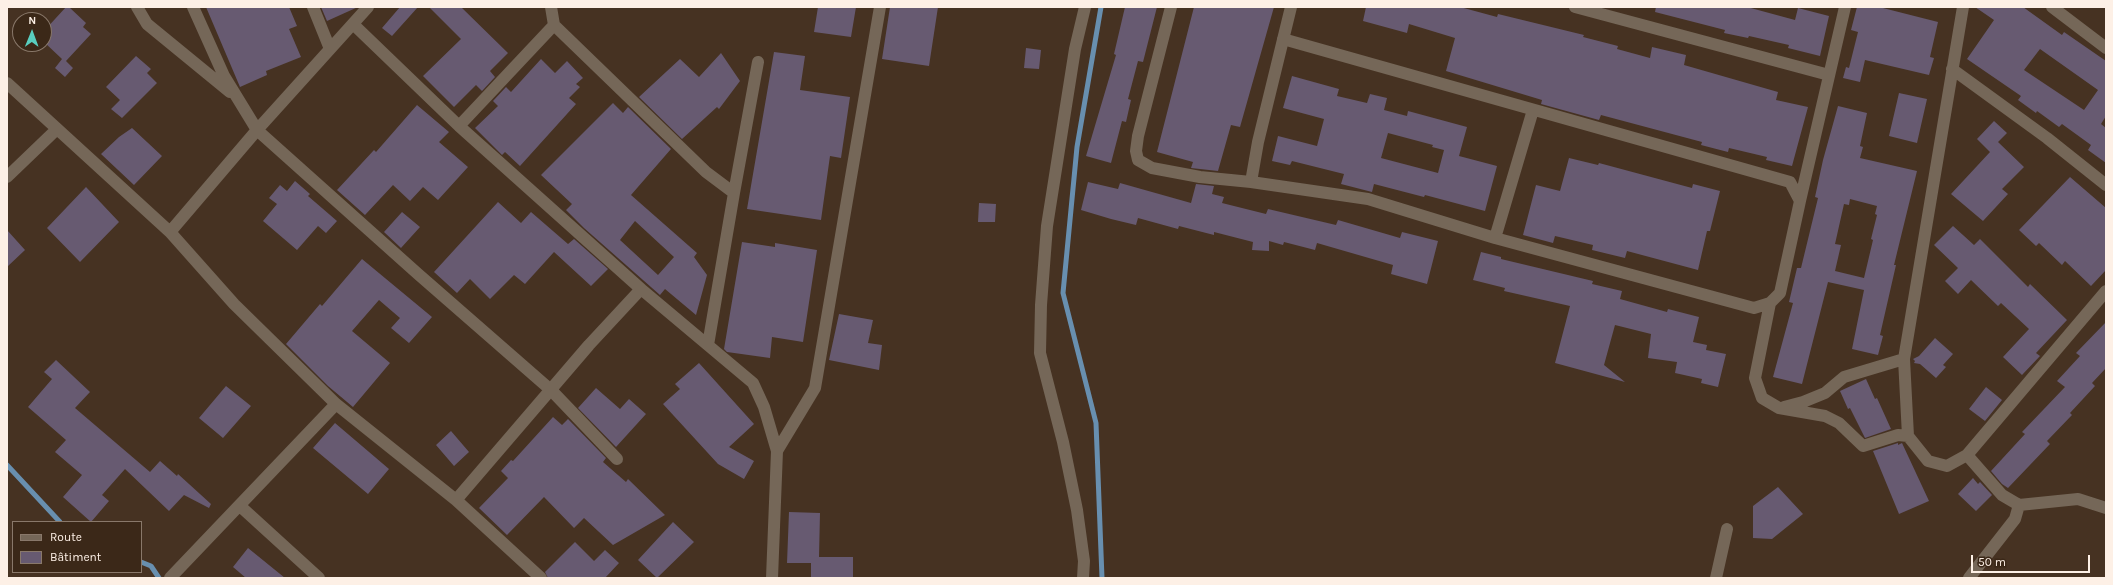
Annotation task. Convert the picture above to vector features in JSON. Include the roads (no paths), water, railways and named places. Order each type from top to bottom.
[{"type":"street","points":[[137,7],[147,24],[237,98]]},
{"type":"street","points":[[193,7],[224,76],[257,130],[552,391],[617,459]]},
{"type":"street","points":[[312,7],[330,49]]},
{"type":"street","points":[[170,232],[257,130],[368,7]]},
{"type":"street","points":[[551,7],[554,25],[706,172],[734,193]]},
{"type":"street","points":[[777,452],[815,388],[880,7]]},
{"type":"street","points":[[1083,578],[1084,561],[1077,510],[1063,442],[1040,353],[1041,305],[1048,226],[1075,49],[1085,7]]},
{"type":"street","points":[[1171,7],[1138,136],[1136,151],[1138,160],[1152,168],[1200,177],[1251,182],[1368,199],[1495,238],[1754,308],[1770,303],[1780,293],[1845,7]]},
{"type":"street","points":[[1251,182],[1258,142],[1291,7]]},
{"type":"street","points":[[1575,7],[1829,74]]},
{"type":"street","points":[[1963,7],[1904,359],[1908,436],[1928,461],[1947,466],[1967,455],[2106,291]]},
{"type":"street","points":[[2052,7],[2106,48]]},
{"type":"street","points":[[353,24],[459,126],[641,289],[753,383],[764,407],[777,452],[772,578]]},
{"type":"street","points":[[459,126],[554,25]]},
{"type":"street","points":[[1283,40],[1790,182],[1800,201]]},
{"type":"street","points":[[708,345],[758,62]]},
{"type":"street","points":[[1952,68],[2047,138],[2106,185]]},
{"type":"street","points":[[7,83],[170,232],[234,304],[336,404],[456,500],[541,578]]},
{"type":"street","points":[[1495,238],[1533,110]]},
{"type":"street","points":[[7,177],[57,129]]},
{"type":"street","points":[[456,500],[552,391],[589,346],[641,289]]},
{"type":"street","points":[[1770,303],[1755,378],[1762,398],[1779,408],[1826,416],[1839,423],[1863,446],[1898,435],[1908,436]]},
{"type":"street","points":[[1779,408],[1803,402],[1825,393],[1844,377],[1904,359]]},
{"type":"street","points":[[170,578],[336,404]]},
{"type":"street","points":[[1967,455],[2002,495],[2019,504],[2078,500],[2106,508]]},
{"type":"street","points":[[1969,578],[2015,519],[2019,504]]},
{"type":"street","points":[[240,506],[319,578]]},
{"type":"street","points":[[1716,578],[1727,529]]},
{"type":"waterway","points":[[1101,7],[1077,147],[1063,293],[1096,423],[1102,578]]},
{"type":"waterway","points":[[7,465],[59,521]]},
{"type":"waterway","points":[[142,562],[151,566],[159,578]]}]
